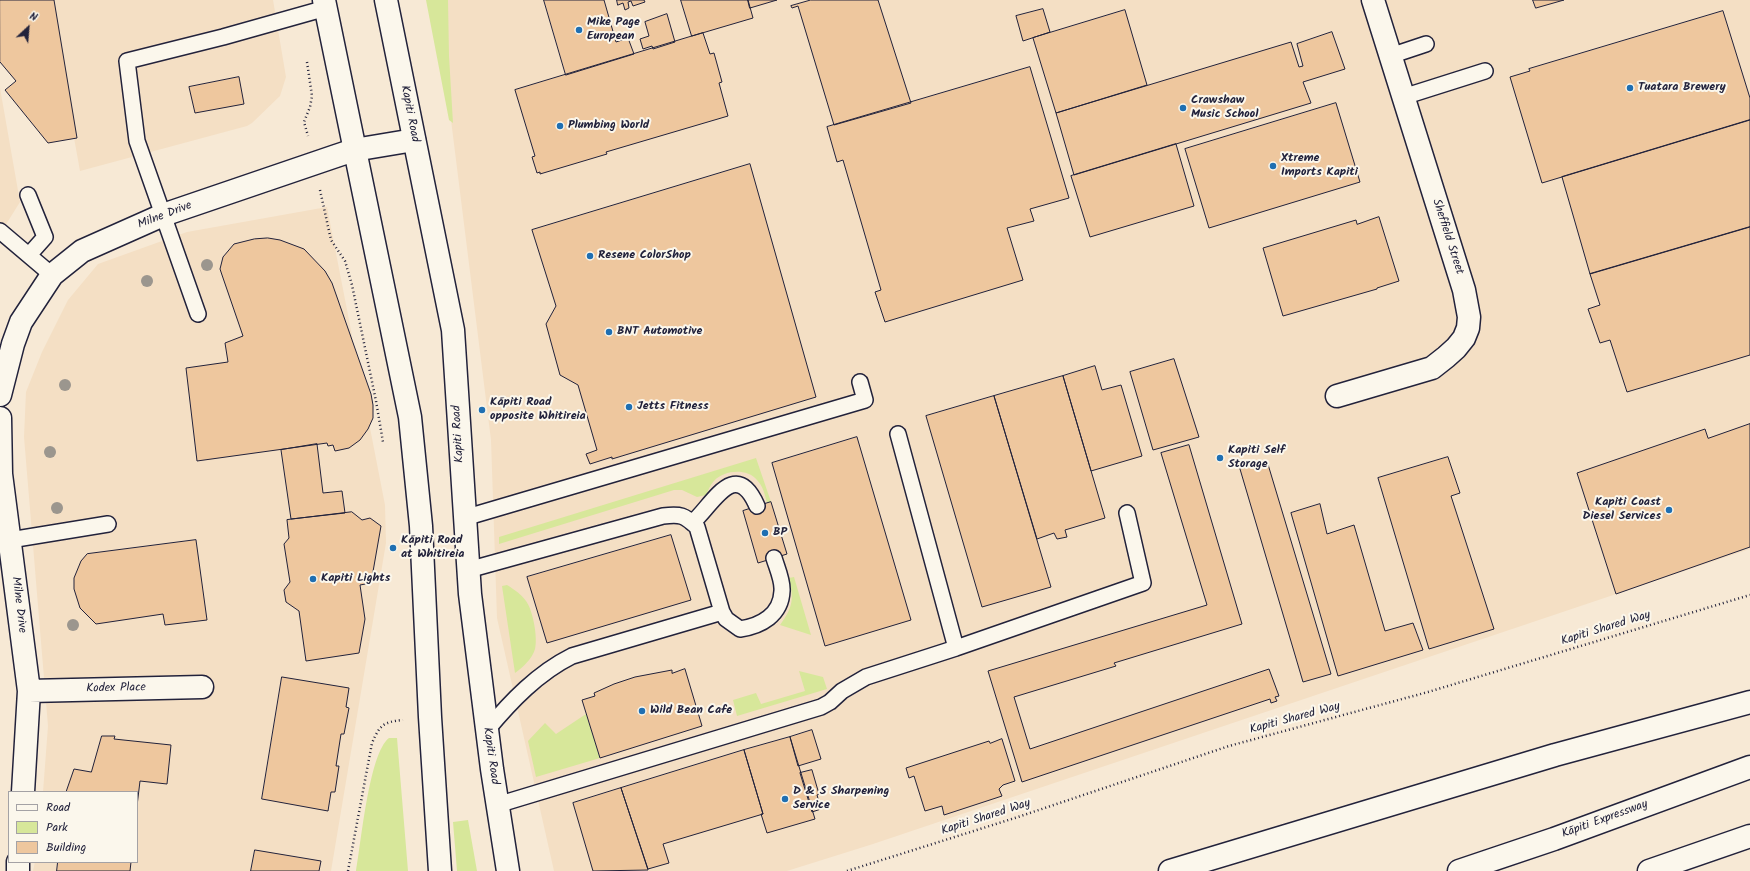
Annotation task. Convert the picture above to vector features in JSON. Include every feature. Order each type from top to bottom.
[{"type":"main road","name":"Kapiti Road","points":[[386,0],[453,330],[468,570],[487,730],[508,871]]},
{"type":"main road","name":"Sheffield Street","points":[[1337,396],[1432,368],[1456,348],[1464,338],[1468,328],[1469,317],[1464,290],[1373,0]]},
{"type":"main road","points":[[325,4],[410,417],[421,526],[430,717],[440,871]]},
{"type":"main road","name":"Milne Drive","points":[[0,395],[13,344],[21,322],[52,275],[82,251],[163,215],[354,150],[414,140]]},
{"type":"main road","name":"Milne Drive","points":[[0,418],[1,474],[29,691],[23,791]]},
{"type":"main road","name":"Kodex Place","points":[[29,691],[202,687]]},
{"type":"main road","points":[[1170,871],[1555,755],[1750,702]]},
{"type":"main road","name":"Kāpiti Expressway","points":[[1459,871],[1554,839],[1750,767]]},
{"type":"main road","points":[[1649,871],[1750,836]]},
{"type":"lane","points":[[198,314],[137,141],[127,61],[223,37],[325,4]]},
{"type":"lane","points":[[1390,56],[1426,44]]},
{"type":"lane","points":[[1403,97],[1485,72]]},
{"type":"lane","points":[[28,195],[44,237],[28,255]]},
{"type":"lane","points":[[0,231],[52,275]]},
{"type":"lane","points":[[464,518],[865,400],[860,382]]},
{"type":"lane","points":[[898,434],[956,648]]},
{"type":"lane","points":[[692,523],[705,510],[716,495],[726,487],[733,484],[742,487],[749,492],[758,506]]},
{"type":"lane","points":[[497,805],[821,707],[842,691],[866,677],[956,648],[1143,582],[1127,513]]},
{"type":"lane","points":[[468,570],[663,516],[679,514],[688,519],[697,527],[722,612],[726,619],[740,628],[762,623],[773,615],[780,603],[782,591],[774,558]]},
{"type":"lane","points":[[10,540],[108,524]]},
{"type":"lane","points":[[487,730],[504,709],[522,691],[557,664],[572,656],[722,612]]},
{"type":"path","points":[[306,57],[312,96],[310,107],[304,122],[306,127]]},
{"type":"path","points":[[329,230],[331,240],[345,261],[352,285],[384,446]]},
{"type":"path","name":"Kapiti Shared Way","points":[[847,871],[1018,817],[1229,746],[1428,692],[1750,595]]},
{"type":"path","points":[[348,871],[372,743],[378,729],[387,722],[430,717]]},
{"type":"path","points":[[402,720],[403,727]]},
{"type":"shaded area","points":[[49,0],[273,0],[286,77],[280,96],[247,126],[80,171]]},
{"type":"shaded area","points":[[436,0],[1750,0],[1750,549],[873,844],[787,871],[554,871],[497,618],[491,440]]},
{"type":"shaded area","points":[[0,88],[20,202],[0,234]]},
{"type":"shaded area","points":[[327,207],[385,505],[386,543],[331,871],[33,871],[35,863],[138,863],[138,791],[43,791],[48,726],[24,437],[26,392],[42,352],[68,300],[98,264],[187,232]]},
{"type":"green space","points":[[426,0],[448,0],[449,56],[453,123],[449,120]]},
{"type":"green space","points":[[756,458],[771,502],[767,503],[761,485],[753,476],[742,472],[729,473],[718,477],[710,486],[706,495],[697,497],[682,490],[674,490],[499,544],[499,537]]},
{"type":"green space","points":[[794,577],[811,635],[780,625],[790,608],[792,592],[789,578]]},
{"type":"green space","points":[[507,585],[518,592],[529,605],[535,631],[536,644],[534,653],[515,673],[502,586]]},
{"type":"green space","points":[[799,671],[823,677],[827,689],[737,716],[733,700],[756,693],[761,704],[805,691]]},
{"type":"green space","points":[[586,714],[600,758],[536,777],[528,741],[545,723],[556,734]]},
{"type":"green space","points":[[389,738],[397,738],[408,871],[356,871],[363,821],[371,780],[376,761],[382,747]]},
{"type":"green space","points":[[468,820],[477,871],[457,871],[453,822]]},
{"type":"building","points":[[0,0],[54,0],[77,138],[48,143],[5,90],[16,81],[0,62]]},
{"type":"building","points":[[544,0],[604,0],[616,42],[628,38],[634,54],[566,75]]},
{"type":"building","points":[[617,0],[644,0],[645,2],[633,6],[631,1],[628,2],[629,8],[625,10],[623,3],[618,5]]},
{"type":"building","points":[[681,0],[748,0],[753,18],[692,36]]},
{"type":"building","points":[[748,0],[777,0],[750,8]]},
{"type":"building","points":[[811,0],[878,0],[911,103],[834,125],[798,6],[792,8],[791,6]]},
{"type":"building","points":[[1533,0],[1564,0],[1536,8]]},
{"type":"building","points":[[1043,9],[1050,32],[1023,41],[1016,16]]},
{"type":"building","points":[[1125,10],[1147,85],[1056,113],[1033,38]]},
{"type":"building","name":"Tuatara Brewery","points":[[1723,11],[1750,98],[1750,120],[1542,183],[1510,77],[1530,71],[1529,69]]},
{"type":"building","points":[[667,14],[675,42],[653,49],[652,46],[643,49],[640,39],[649,36],[645,22]]},
{"type":"building","name":"Crawshaw Music School","points":[[1332,32],[1345,69],[1303,82],[1311,103],[1074,175],[1056,113],[1291,42],[1299,67],[1303,66],[1297,44]]},
{"type":"building","points":[[703,33],[710,54],[714,53],[722,82],[719,83],[728,116],[606,152],[607,154],[540,174],[540,172],[537,173],[532,157],[535,156],[515,90]]},
{"type":"building","points":[[1030,67],[1069,198],[1030,209],[1034,221],[1007,228],[1023,280],[885,322],[875,292],[881,290],[843,160],[837,162],[827,127]]},
{"type":"building","points":[[239,77],[244,104],[195,113],[189,87]]},
{"type":"building","name":"Xtreme Imports Kapiti","points":[[1336,103],[1360,182],[1209,228],[1185,149]]},
{"type":"building","points":[[1750,120],[1750,227],[1590,274],[1562,177]]},
{"type":"building","points":[[1176,144],[1194,206],[1090,237],[1071,176]]},
{"type":"building","points":[[750,164],[816,397],[612,459],[612,457],[590,464],[586,454],[597,450],[578,385],[560,375],[546,324],[556,306],[532,230]]},
{"type":"building","points":[[1379,217],[1399,281],[1377,289],[1283,316],[1263,248],[1356,220],[1357,224]]},
{"type":"building","points":[[1750,227],[1750,355],[1627,392],[1610,340],[1600,343],[1588,309],[1600,305],[1590,274]]},
{"type":"building","points":[[268,238],[280,240],[304,249],[325,271],[332,283],[371,394],[373,418],[368,429],[360,440],[349,448],[335,451],[333,445],[328,446],[327,443],[197,461],[186,368],[228,362],[225,343],[243,336],[220,269],[223,257],[234,244],[254,239]]},
{"type":"building","points":[[1174,359],[1199,437],[1153,450],[1130,372]]},
{"type":"building","points":[[1095,366],[1102,390],[1121,385],[1142,456],[1091,471],[1063,376]]},
{"type":"building","points":[[1063,376],[1105,518],[1065,530],[1067,537],[1057,539],[1054,533],[1037,539],[994,396]]},
{"type":"building","points":[[994,396],[1051,587],[982,607],[926,416]]},
{"type":"building","name":"Kapiti Coast Diesel Services","points":[[1750,424],[1750,547],[1616,594],[1577,473],[1705,429],[1708,438]]},
{"type":"building","points":[[857,437],[911,620],[825,646],[772,463]]},
{"type":"building","points":[[317,444],[323,493],[342,491],[345,513],[291,519],[281,450]]},
{"type":"building","points":[[1189,445],[1242,624],[1114,663],[1116,666],[1014,697],[1030,749],[1269,669],[1279,696],[1275,697],[1277,701],[1271,703],[1270,699],[1022,782],[988,671],[1207,605],[1161,453]]},
{"type":"building","points":[[1448,457],[1460,493],[1451,496],[1494,629],[1429,649],[1378,478]]},
{"type":"building","points":[[1267,461],[1331,674],[1303,682],[1240,469]]},
{"type":"building","name":"BP","points":[[771,502],[787,554],[758,563],[743,511]]},
{"type":"building","points":[[1320,504],[1327,534],[1354,525],[1385,631],[1413,623],[1423,650],[1338,676],[1291,513]]},
{"type":"building","points":[[352,512],[362,520],[370,518],[381,526],[371,583],[360,585],[365,619],[359,653],[306,661],[299,611],[286,602],[284,590],[290,582],[284,544],[289,538],[287,520]]},
{"type":"building","points":[[671,535],[691,600],[547,643],[527,577]]},
{"type":"building","points":[[196,540],[207,620],[165,625],[163,614],[96,624],[80,608],[74,589],[74,578],[81,561],[87,554]]},
{"type":"building","points":[[685,669],[702,726],[600,758],[582,700],[595,696],[594,693],[614,684],[635,677],[672,670],[672,673]]},
{"type":"building","points":[[282,677],[349,688],[346,707],[349,708],[344,734],[341,734],[336,766],[339,766],[335,792],[331,792],[328,811],[262,799]]},
{"type":"building","points":[[812,730],[821,759],[798,766],[790,737]]},
{"type":"building","points":[[102,736],[115,736],[114,739],[171,745],[167,784],[140,781],[138,798],[138,791],[66,791],[74,769],[91,772]]},
{"type":"building","points":[[790,737],[815,819],[767,833],[761,814],[763,814],[744,750]]},
{"type":"building","points":[[1002,739],[1015,781],[1003,785],[999,789],[1002,796],[944,815],[942,806],[925,811],[914,776],[909,778],[906,768],[989,741],[990,743]]},
{"type":"building","points":[[744,750],[763,814],[663,844],[669,863],[648,869],[621,788]]},
{"type":"building","points":[[812,770],[819,794],[817,795],[821,809],[812,812],[800,773]]},
{"type":"building","points":[[621,788],[648,870],[593,871],[573,803]]},
{"type":"building","points":[[255,850],[321,861],[319,871],[251,871]]},
{"type":"building","points":[[58,863],[131,863],[130,871],[57,871]]},
{"type":"place","name":"Mike Page European","points":[[579,30]]},
{"type":"place","name":"Tuatara Brewery","points":[[1630,88]]},
{"type":"place","name":"Crawshaw Music School","points":[[1183,108]]},
{"type":"place","name":"Plumbing World","points":[[560,126]]},
{"type":"place","name":"Xtreme Imports Kapiti","points":[[1273,166]]},
{"type":"place","name":"Resene ColorShop","points":[[590,256]]},
{"type":"place","name":"BNT Automotive","points":[[609,332]]},
{"type":"place","name":"Jetts Fitness","points":[[629,407]]},
{"type":"place","name":"Kāpiti Road opposite Whitireia","points":[[482,410]]},
{"type":"place","name":"Kapiti Self Storage","points":[[1220,458]]},
{"type":"place","name":"Kapiti Coast Diesel Services","points":[[1669,510]]},
{"type":"place","name":"BP","points":[[765,533]]},
{"type":"place","name":"Kāpiti Road at Whitireia","points":[[393,548]]},
{"type":"place","name":"Kapiti Lights","points":[[313,579]]},
{"type":"place","name":"Wild Bean Cafe","points":[[642,711]]},
{"type":"place","name":"D & S Sharpening Service","points":[[785,799]]}]
